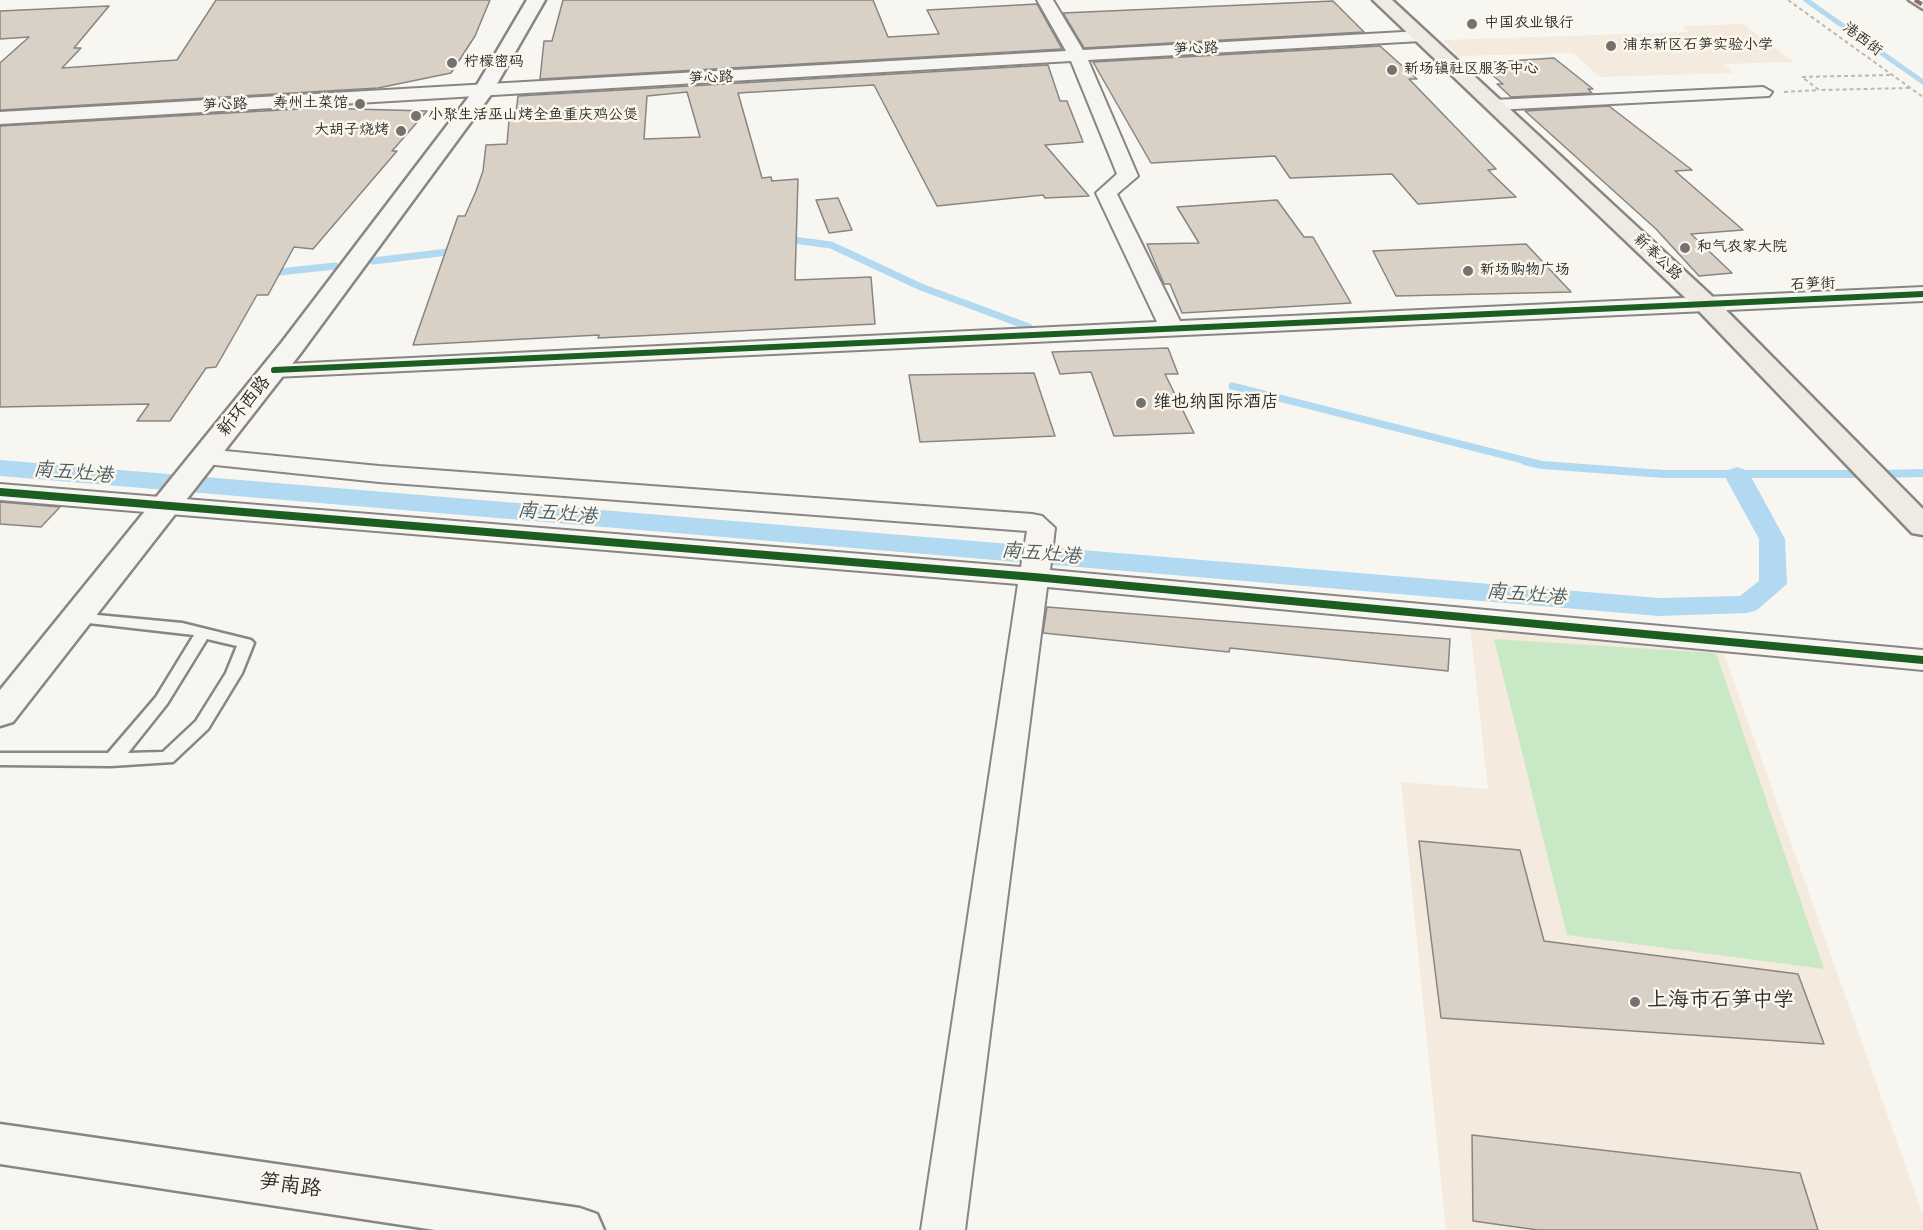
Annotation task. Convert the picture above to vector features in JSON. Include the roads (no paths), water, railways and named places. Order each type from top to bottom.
[{"type":"main road","name":"新奉公路","points":[[1382,0],[1705,303],[1923,526]]},
{"type":"street","name":"新环西路","points":[[0,714],[274,370],[483,92],[536,0]]},
{"type":"street","points":[[1045,0],[1078,57],[1128,176],[1106,193],[1172,329]]},
{"type":"street","points":[[1915,0],[1923,5]]},
{"type":"street","name":"笋心路","points":[[0,118],[483,92],[1421,36]]},
{"type":"street","points":[[1494,105],[1763,92]]},
{"type":"street","name":"石笋街","points":[[274,370],[1923,294]]},
{"type":"street","points":[[201,462],[1032,522],[1041,528],[943,1230]]},
{"type":"street","points":[[0,492],[169,502],[1034,578],[1923,660]]},
{"type":"street","name":"笋南路","points":[[0,1144],[580,1230]]},
{"type":"lane","points":[[0,759],[167,758],[202,725],[234,673],[246,644],[182,628],[76,618]]},
{"type":"lane","points":[[111,760],[133,737],[184,670],[202,634]]},
{"type":"waterway","points":[[1806,0],[1923,82]]},
{"type":"waterway","points":[[786,239],[831,245],[921,287],[1029,327]]},
{"type":"waterway","points":[[373,261],[456,251]]},
{"type":"waterway","points":[[270,273],[335,266]]},
{"type":"waterway","points":[[1232,386],[1531,462]]},
{"type":"waterway","points":[[1525,461],[1542,465],[1664,474],[1866,474]]},
{"type":"waterway","name":"南五灶港","points":[[0,468],[1659,607],[1747,604],[1773,584],[1772,539],[1737,475]]},
{"type":"waterway","name":"南五灶港","points":[[1878,474],[1923,473]]},
{"type":"place","name":"中国农业银行","points":[[1472,24]]},
{"type":"place","name":"浦东新区石笋实验小学","points":[[1611,46]]},
{"type":"place","name":"柠檬密码","points":[[452,63]]},
{"type":"place","name":"新场镇社区服务中心","points":[[1392,70]]},
{"type":"place","name":"寿州土菜馆","points":[[360,104]]},
{"type":"place","name":"小聚生活巫山烤全鱼重庆鸡公煲","points":[[416,116]]},
{"type":"place","name":"大胡子烧烤","points":[[401,131]]},
{"type":"place","name":"和气农家大院","points":[[1685,248]]},
{"type":"place","name":"新场购物广场","points":[[1468,271]]},
{"type":"place","name":"维也纳国际酒店","points":[[1141,403]]},
{"type":"place","name":"上海市石笋中学","points":[[1635,1002]]}]
